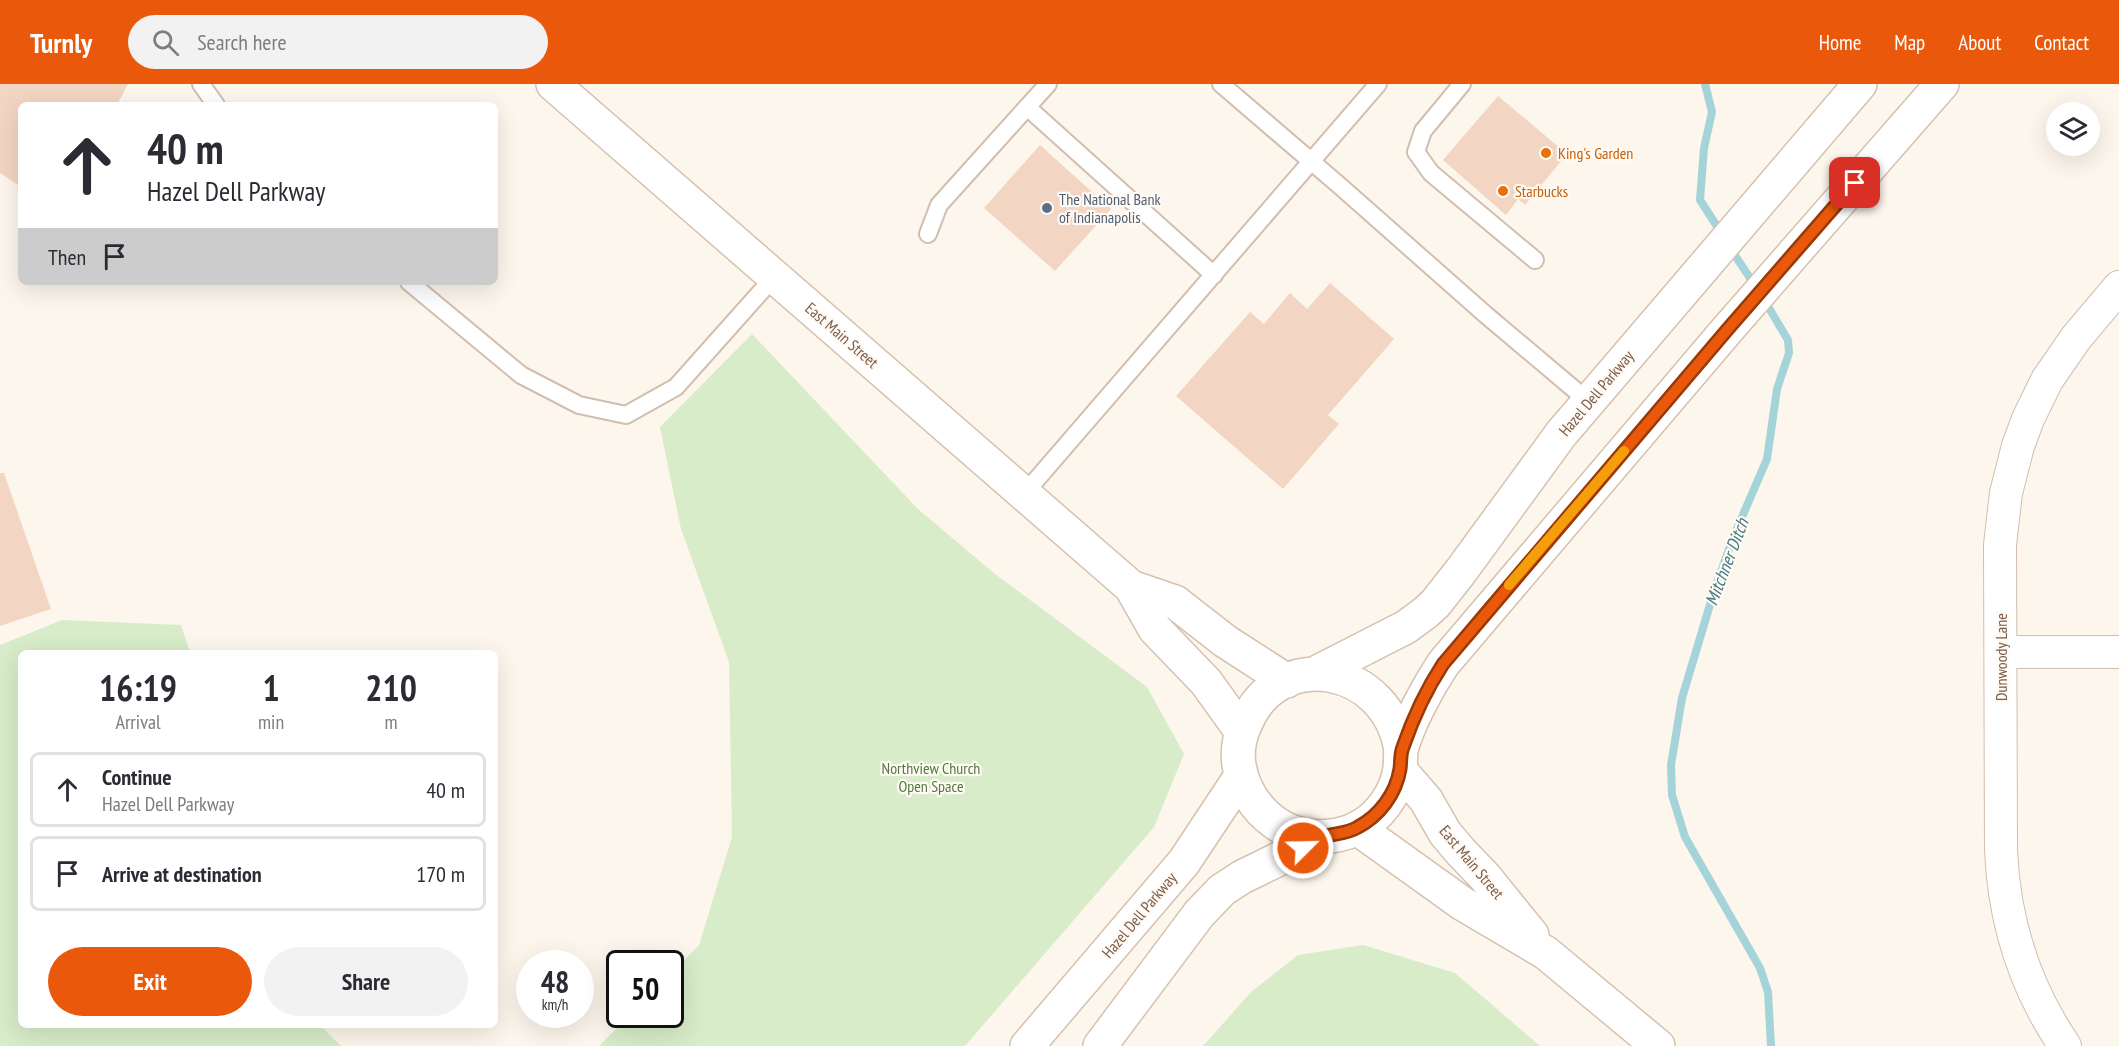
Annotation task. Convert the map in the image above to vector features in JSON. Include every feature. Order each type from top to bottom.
[{"type":"main road","name":"East Main Street","points":[[553,84],[1131,587],[1155,629],[1206,682],[1242,732]]},
{"type":"main road","name":"Hazel Dell Parkway","points":[[1300,678],[1406,627],[1430,609],[1446,591],[1561,434],[1588,401],[1860,84]]},
{"type":"main road","points":[[1401,760],[1394,723],[1378,699],[1342,677],[1300,678],[1263,697],[1254,707],[1242,732],[1238,760],[1241,776],[1254,804],[1265,816],[1292,832],[1308,836],[1339,835],[1357,828],[1372,818],[1386,804],[1395,788],[1401,760],[1425,694],[1443,664],[1727,330],[1942,84]]},
{"type":"main road","name":"East Main Street","points":[[1131,587],[1175,602],[1225,641],[1300,678]]},
{"type":"main road","name":"East Main Street","points":[[1401,760],[1445,833],[1485,877],[1546,953]]},
{"type":"main road","name":"Hazel Dell Parkway","points":[[1027,1046],[1184,862],[1241,776]]},
{"type":"main road","name":"East Main Street","points":[[1357,828],[1463,904],[1546,953],[1658,1046]]},
{"type":"main road","points":[[1100,1046],[1178,941],[1222,890],[1242,877],[1324,837]]},
{"type":"street","name":"Dunwoody Lane","points":[[2065,1046],[2043,1012],[2030,981],[2011,929],[2004,896],[2001,850],[2000,545],[2006,493],[2018,446],[2037,399],[2047,380],[2076,338],[2119,287]]},
{"type":"street","points":[[2001,652],[2119,652]]},
{"type":"lane","points":[[201,84],[214,102]]},
{"type":"lane","points":[[928,234],[939,205],[1048,84]]},
{"type":"lane","points":[[1221,84],[1588,401]]},
{"type":"lane","points":[[1024,494],[1378,84]]},
{"type":"lane","points":[[1462,84],[1423,131],[1416,152],[1431,173],[1535,260]]},
{"type":"lane","points":[[1027,107],[1214,275]]},
{"type":"lane","points":[[413,285],[521,375],[579,405],[626,415],[676,387],[775,276]]},
{"type":"green space","name":"Northview Church Open Space","points":[[752,334],[918,509],[995,574],[1147,687],[1184,754],[1154,827],[965,1046],[599,1046],[617,1028],[684,1028],[684,961],[699,945],[732,837],[729,662],[681,529],[660,427]]},
{"type":"green space","points":[[62,620],[181,625],[189,650],[18,650],[18,1028],[323,1028],[341,1046],[0,1046],[0,645]]},
{"type":"green space","points":[[1363,945],[1455,973],[1540,1046],[1203,1046],[1251,992],[1298,955]]},
{"type":"building","points":[[0,84],[128,84],[119,102],[18,102],[18,185],[0,173]]},
{"type":"building","points":[[1498,96],[1567,154],[1525,205],[1518,199],[1506,215],[1443,160]]},
{"type":"building","name":"The National Bank of Indianapolis","points":[[1040,145],[1111,209],[1055,271],[984,208]]},
{"type":"building","points":[[1330,283],[1394,339],[1328,415],[1339,424],[1283,489],[1176,396],[1250,312],[1264,324],[1290,293],[1307,309]]},
{"type":"building","points":[[0,473],[4,473],[51,609],[0,626]]},
{"type":"waterway","name":"Mitchner Ditch","points":[[1705,84],[1712,112],[1704,148],[1700,200],[1722,234]]},
{"type":"waterway","name":"Mitchner Ditch","points":[[1730,248],[1756,287]]},
{"type":"waterway","name":"Mitchner Ditch","points":[[1763,298],[1788,340],[1789,353],[1777,389],[1767,459],[1733,538],[1715,588],[1682,698],[1671,765],[1672,795],[1685,837],[1760,968],[1768,992],[1771,1046]]},
{"type":"slow traffic","points":[[1509,585],[1624,451]]},
{"type":"place","name":"King's Garden","points":[[1546,153]]},
{"type":"place","name":"Starbucks","points":[[1503,191]]},
{"type":"place","name":"The National Bank of Indianapolis","points":[[1047,208]]},
{"type":"route","points":[[1303,848],[1324,837],[1339,835],[1357,828],[1372,818],[1386,804],[1395,788],[1400,770],[1401,751],[1413,720],[1443,664],[1855,183]]}]
